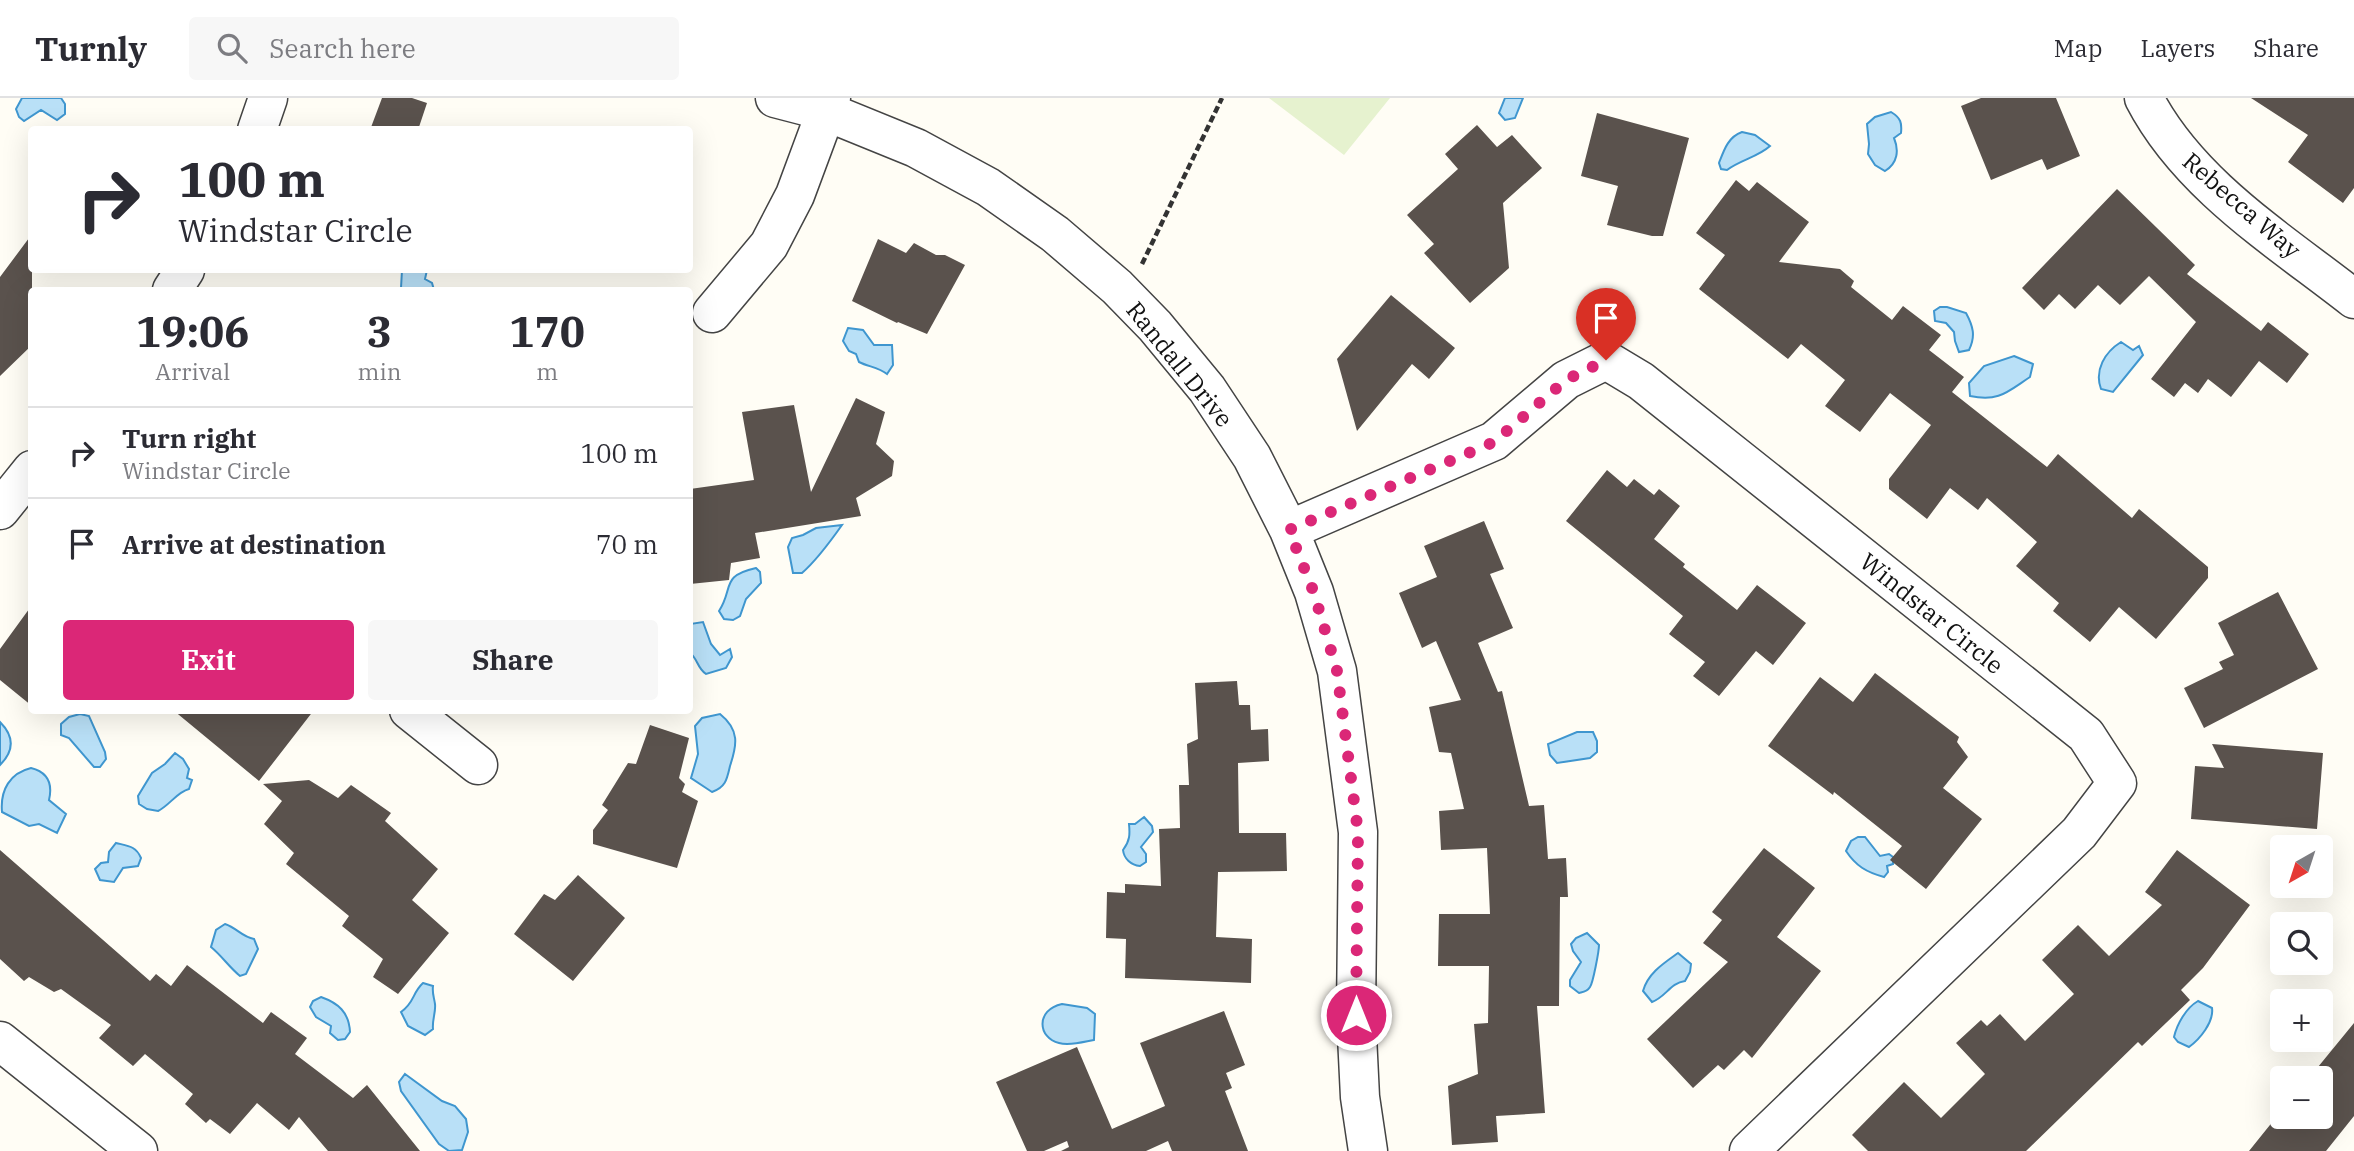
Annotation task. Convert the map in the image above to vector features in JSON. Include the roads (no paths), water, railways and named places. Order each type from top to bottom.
[{"type":"street","points":[[258,126],[268,98]]},
{"type":"street","name":"Randall Drive","points":[[775,98],[828,104],[988,187],[1055,234],[1117,287],[1155,326],[1207,389],[1252,457],[1289,530],[1314,593],[1337,671],[1358,832],[1356,1015],[1360,1097],[1368,1151]]},
{"type":"street","name":"Rebecca Way","points":[[2144,98],[2195,170],[2233,204],[2354,299]]},
{"type":"street","points":[[712,313],[769,245],[795,195],[828,104]]},
{"type":"street","name":"Windstar Circle","points":[[1289,530],[1494,442],[1566,380],[1606,360],[1641,381],[2085,735],[2117,783],[2079,833],[1749,1151]]},
{"type":"street","points":[[0,510],[28,475]]},
{"type":"street","points":[[415,714],[478,765]]},
{"type":"street","points":[[0,1041],[138,1151]]},
{"type":"water","points":[[22,98],[61,98],[65,104],[65,114],[57,120],[41,110],[24,121],[16,109]]},
{"type":"water","points":[[1505,98],[1523,98],[1515,118],[1505,120],[1499,113]]},
{"type":"water","points":[[1891,112],[1900,121],[1901,133],[1894,138],[1897,147],[1895,160],[1885,171],[1875,165],[1868,154],[1867,124],[1875,117]]},
{"type":"water","points":[[1742,132],[1755,135],[1770,146],[1727,170],[1721,169],[1719,163],[1727,144]]},
{"type":"water","points":[[402,273],[426,273],[425,279],[433,287],[401,287]]},
{"type":"water","points":[[1940,307],[1966,313],[1973,331],[1969,350],[1959,352],[1954,332],[1946,323],[1935,321],[1934,311]]},
{"type":"water","points":[[848,328],[863,330],[874,345],[892,345],[893,365],[887,374],[859,362],[856,354],[849,351],[843,341]]},
{"type":"water","points":[[2121,342],[2133,350],[2139,346],[2143,355],[2113,392],[2101,389],[2099,375],[2102,362]]},
{"type":"water","points":[[2014,356],[2033,364],[2030,377],[1996,397],[1970,396],[1969,383],[1984,366]]},
{"type":"water","points":[[842,525],[808,568],[802,573],[793,573],[788,547],[792,538],[816,528]]},
{"type":"water","points":[[756,568],[760,572],[761,583],[746,599],[740,616],[733,620],[724,619],[719,611],[732,579]]},
{"type":"water","points":[[703,622],[711,644],[720,655],[730,649],[732,657],[726,668],[706,674],[701,669],[693,656],[693,624]]},
{"type":"water","points":[[80,714],[89,716],[105,752],[106,759],[100,767],[94,767],[69,738],[61,735],[61,724],[69,717]]},
{"type":"water","points":[[720,714],[734,732],[735,745],[725,782],[712,792],[691,778],[698,754],[695,726],[702,718]]},
{"type":"water","points":[[0,722],[11,743],[8,754],[0,765]]},
{"type":"water","points":[[1577,732],[1593,732],[1597,741],[1597,752],[1590,758],[1557,763],[1550,755],[1548,744]]},
{"type":"water","points":[[175,753],[189,769],[187,778],[192,780],[189,789],[158,811],[147,809],[139,804],[138,796],[152,773]]},
{"type":"water","points":[[31,768],[45,775],[49,783],[49,800],[66,814],[57,833],[39,824],[29,826],[2,812],[3,797],[8,784],[17,774]]},
{"type":"water","points":[[1144,817],[1152,826],[1153,832],[1141,847],[1146,854],[1146,862],[1140,866],[1128,861],[1123,850],[1129,837],[1129,824],[1135,824]]},
{"type":"water","points":[[1865,837],[1880,856],[1889,854],[1893,857],[1893,864],[1887,866],[1888,872],[1884,877],[1862,868],[1846,851],[1851,841]]},
{"type":"water","points":[[116,843],[137,851],[141,858],[138,866],[123,868],[114,882],[100,880],[95,869],[101,863],[108,862],[109,852]]},
{"type":"water","points":[[225,924],[254,939],[258,949],[246,974],[240,976],[211,947],[216,930]]},
{"type":"water","points":[[1587,933],[1599,948],[1591,984],[1588,990],[1579,993],[1570,986],[1570,980],[1581,962],[1571,944],[1576,938]]},
{"type":"water","points":[[1678,953],[1691,964],[1690,972],[1685,981],[1675,984],[1652,1002],[1643,991],[1645,985],[1657,969]]},
{"type":"water","points":[[423,983],[433,986],[435,1007],[433,1029],[425,1035],[408,1026],[401,1012],[409,1005]]},
{"type":"water","points":[[321,997],[333,1002],[345,1014],[350,1032],[345,1039],[338,1040],[330,1033],[331,1026],[316,1017],[310,1007],[313,1001]]},
{"type":"water","points":[[2198,1001],[2212,1008],[2211,1019],[2198,1040],[2189,1047],[2174,1037],[2183,1017]]},
{"type":"water","points":[[1062,1004],[1087,1008],[1095,1014],[1094,1040],[1063,1044],[1047,1036],[1042,1024],[1044,1018],[1053,1007]]},
{"type":"water","points":[[405,1074],[442,1101],[455,1106],[466,1119],[468,1132],[462,1150],[449,1151],[439,1144],[401,1091],[399,1082]]}]
